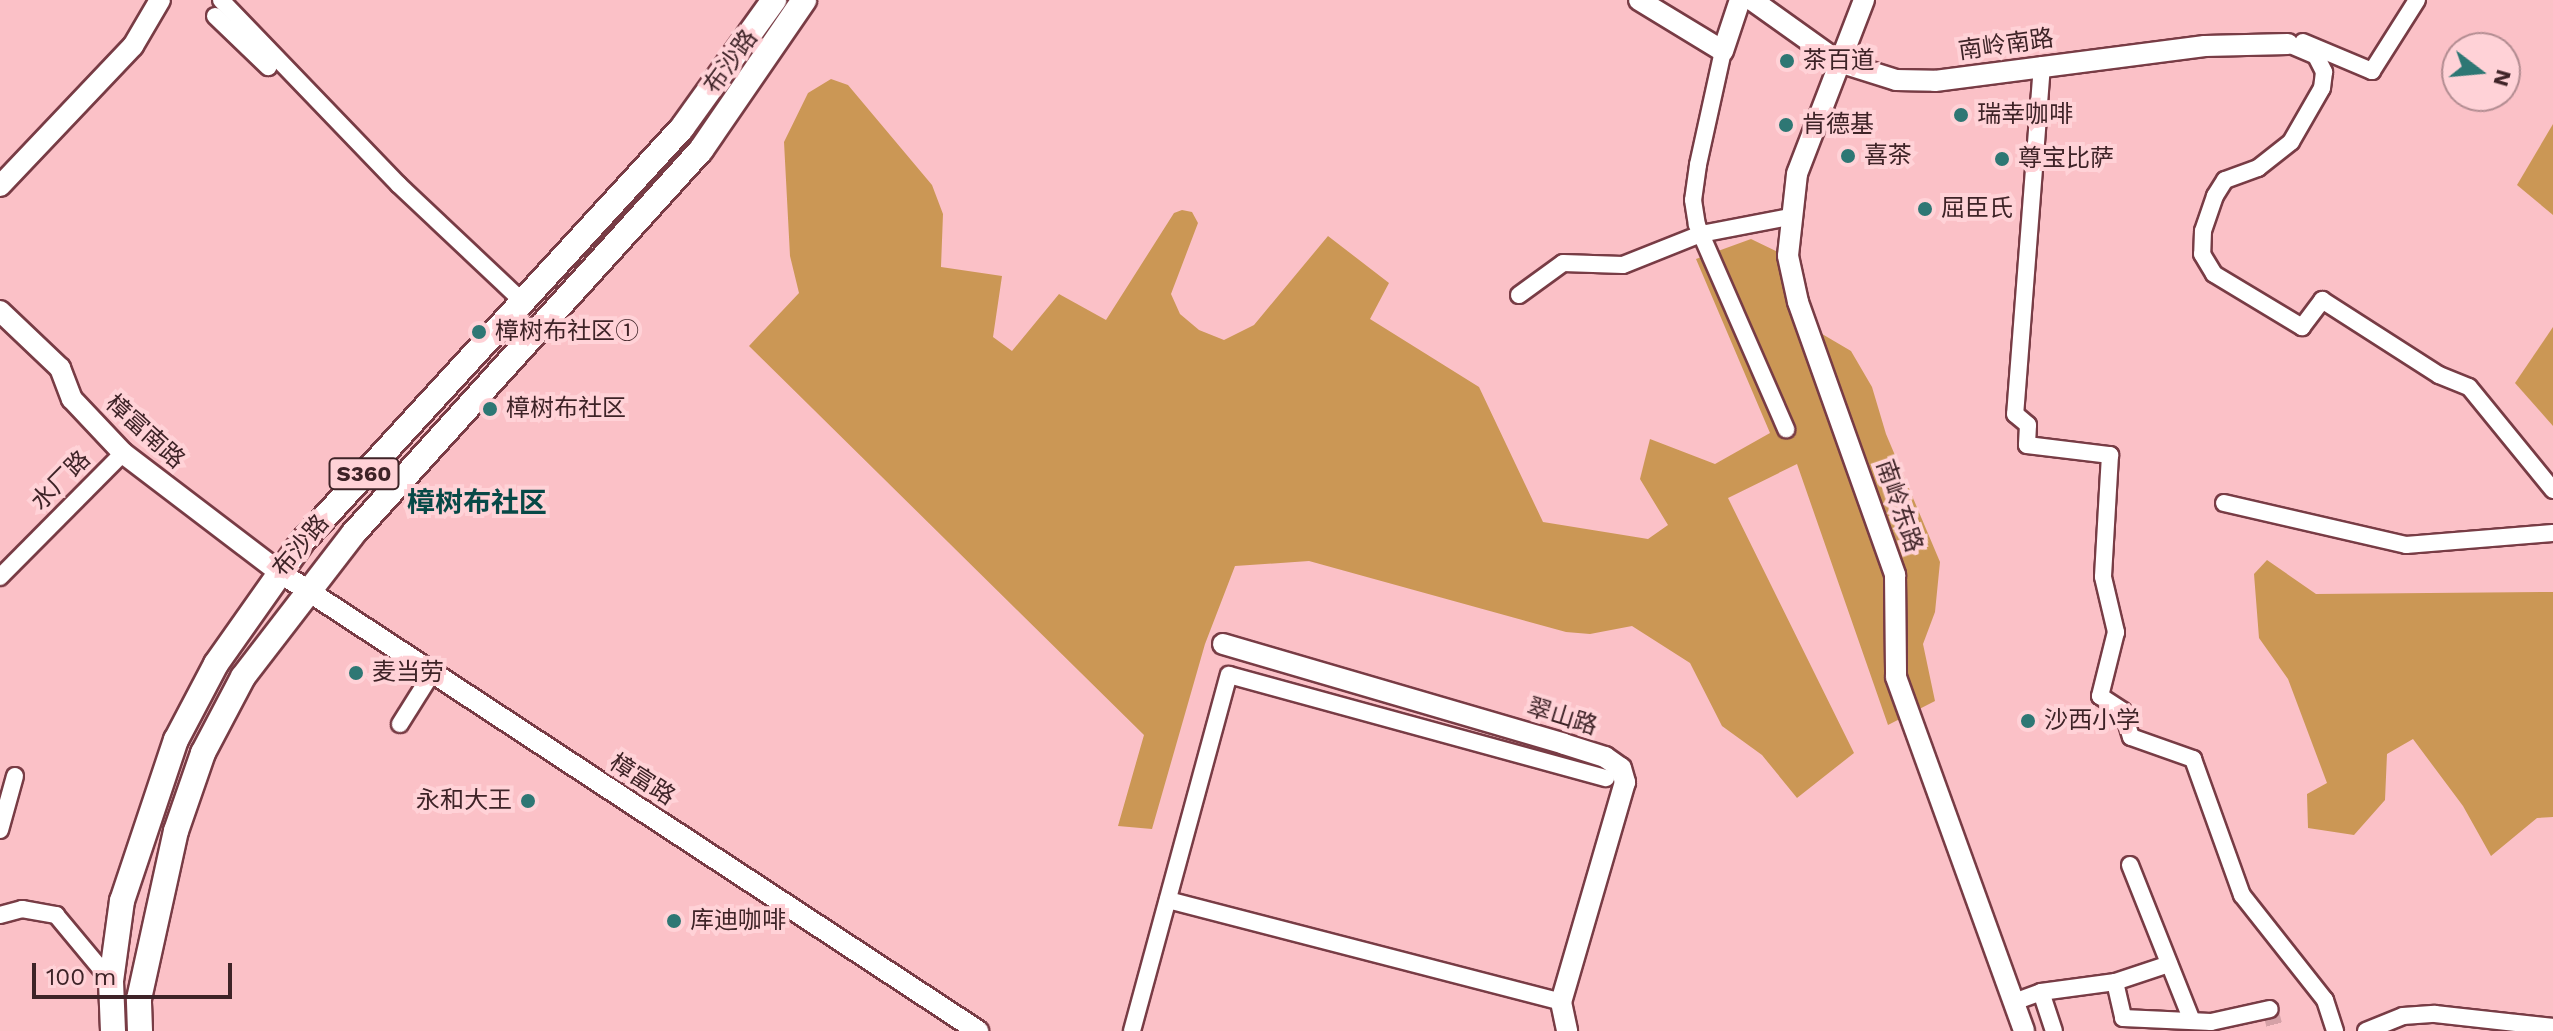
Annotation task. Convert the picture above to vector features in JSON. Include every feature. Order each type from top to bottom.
[{"type":"main road","name":"布沙路","points":[[113,1031],[111,981],[122,901],[176,740],[216,664],[278,571],[682,128],[774,0]]},
{"type":"main road","name":"布沙路","points":[[140,1031],[139,999],[176,831],[203,753],[243,677],[307,590],[701,150],[804,0]]},
{"type":"main road","points":[[216,664],[243,677]]},
{"type":"street","points":[[0,186],[133,46],[160,0]]},
{"type":"street","points":[[1639,0],[1723,51]]},
{"type":"street","points":[[1740,0],[1723,51],[1693,200],[1701,234],[1786,429]]},
{"type":"street","name":"南岭南路","points":[[1752,0],[1839,62],[1896,80],[1935,81],[2205,46],[2288,44]]},
{"type":"street","name":"南岭东路","points":[[1864,0],[1797,174],[1789,217],[1788,256],[1798,302],[1895,575],[1896,677],[2024,1031]]},
{"type":"street","points":[[2288,44],[2317,45],[2372,71],[2417,0]]},
{"type":"street","points":[[218,8],[521,306]]},
{"type":"street","points":[[2288,44],[2316,56],[2324,72],[2322,88],[2291,142],[2265,164],[2225,180],[2215,196],[2203,231],[2202,254],[2214,274],[2302,327],[2322,300],[2439,375],[2469,387],[2553,490]]},
{"type":"street","points":[[2042,65],[2015,414],[2028,425],[2027,445],[2110,455],[2103,577],[2116,632],[2100,696],[2123,711],[2131,737],[2193,759],[2242,895],[2325,1000],[2335,1031]]},
{"type":"street","points":[[1519,295],[1563,263],[1644,260],[1701,234],[1789,217]]},
{"type":"street","name":"樟富南路","points":[[0,311],[60,368],[72,399],[123,453],[278,571]]},
{"type":"street","name":"水厂路","points":[[0,577],[123,453]]},
{"type":"street","points":[[2224,503],[2406,545],[2553,533]]},
{"type":"street","name":"樟富路","points":[[278,571],[971,1029]]},
{"type":"street","name":"翠山路","points":[[1223,644],[1564,744],[1605,757],[1621,768],[1625,782],[1561,1002],[1567,1031]]},
{"type":"street","points":[[400,724],[432,673]]},
{"type":"street","points":[[1132,1031],[1229,675],[1606,778]]},
{"type":"street","points":[[0,830],[15,776]]},
{"type":"street","points":[[2130,865],[2192,1021]]},
{"type":"street","points":[[1168,900],[1561,1002]]},
{"type":"street","points":[[0,915],[22,909],[56,915],[111,981]]},
{"type":"street","points":[[2014,1002],[2041,992],[2115,982],[2169,964]]},
{"type":"street","points":[[2115,982],[2123,1018],[2211,1022],[2270,1009]]},
{"type":"street","points":[[2041,992],[2054,1031]]},
{"type":"street","points":[[2366,1031],[2403,1016],[2472,1025],[2553,1027]]},
{"type":"shaded area","points":[[831,79],[848,85],[932,185],[943,214],[941,267],[1002,276],[993,337],[1012,351],[1059,294],[1106,320],[1174,213],[1182,210],[1192,212],[1198,223],[1171,294],[1180,314],[1199,330],[1224,340],[1254,325],[1328,236],[1389,283],[1370,319],[1479,387],[1543,522],[1648,539],[1668,525],[1640,479],[1650,439],[1715,464],[1770,433],[1696,259],[1751,239],[1799,262],[1817,331],[1851,351],[1872,387],[1886,434],[1940,562],[1935,612],[1923,644],[1935,701],[1888,725],[1797,464],[1728,498],[1854,753],[1797,798],[1762,755],[1722,726],[1690,663],[1632,626],[1590,634],[1566,632],[1309,561],[1235,566],[1205,644],[1152,829],[1118,826],[1144,735],[749,346],[799,293],[790,256],[784,142],[808,93]]},
{"type":"shaded area","points":[[2553,124],[2553,215],[2517,185]]},
{"type":"shaded area","points":[[2553,327],[2553,426],[2515,383]]},
{"type":"shaded area","points":[[2267,560],[2316,594],[2553,592],[2553,817],[2537,818],[2491,856],[2463,806],[2413,739],[2387,754],[2385,800],[2354,835],[2308,828],[2307,794],[2327,783],[2288,679],[2259,638],[2254,574]]},
{"type":"tunnel","points":[[2270,1009],[2276,1031]]},
{"type":"place","name":"茶百道","points":[[1787,61]]},
{"type":"place","name":"瑞幸咖啡","points":[[1961,115]]},
{"type":"place","name":"肯德基","points":[[1786,125]]},
{"type":"place","name":"喜茶","points":[[1848,156]]},
{"type":"place","name":"尊宝比萨","points":[[2002,159]]},
{"type":"place","name":"屈臣氏","points":[[1925,209]]},
{"type":"place","name":"樟树布社区①","points":[[479,332]]},
{"type":"place","name":"樟树布社区","points":[[490,409]]},
{"type":"place","name":"麦当劳","points":[[356,673]]},
{"type":"place","name":"沙西小学","points":[[2028,721]]},
{"type":"place","name":"永和大王","points":[[528,801]]},
{"type":"place","name":"库迪咖啡","points":[[674,921]]},
{"type":"district","name":"樟树布社区","points":[[477,503]]}]
